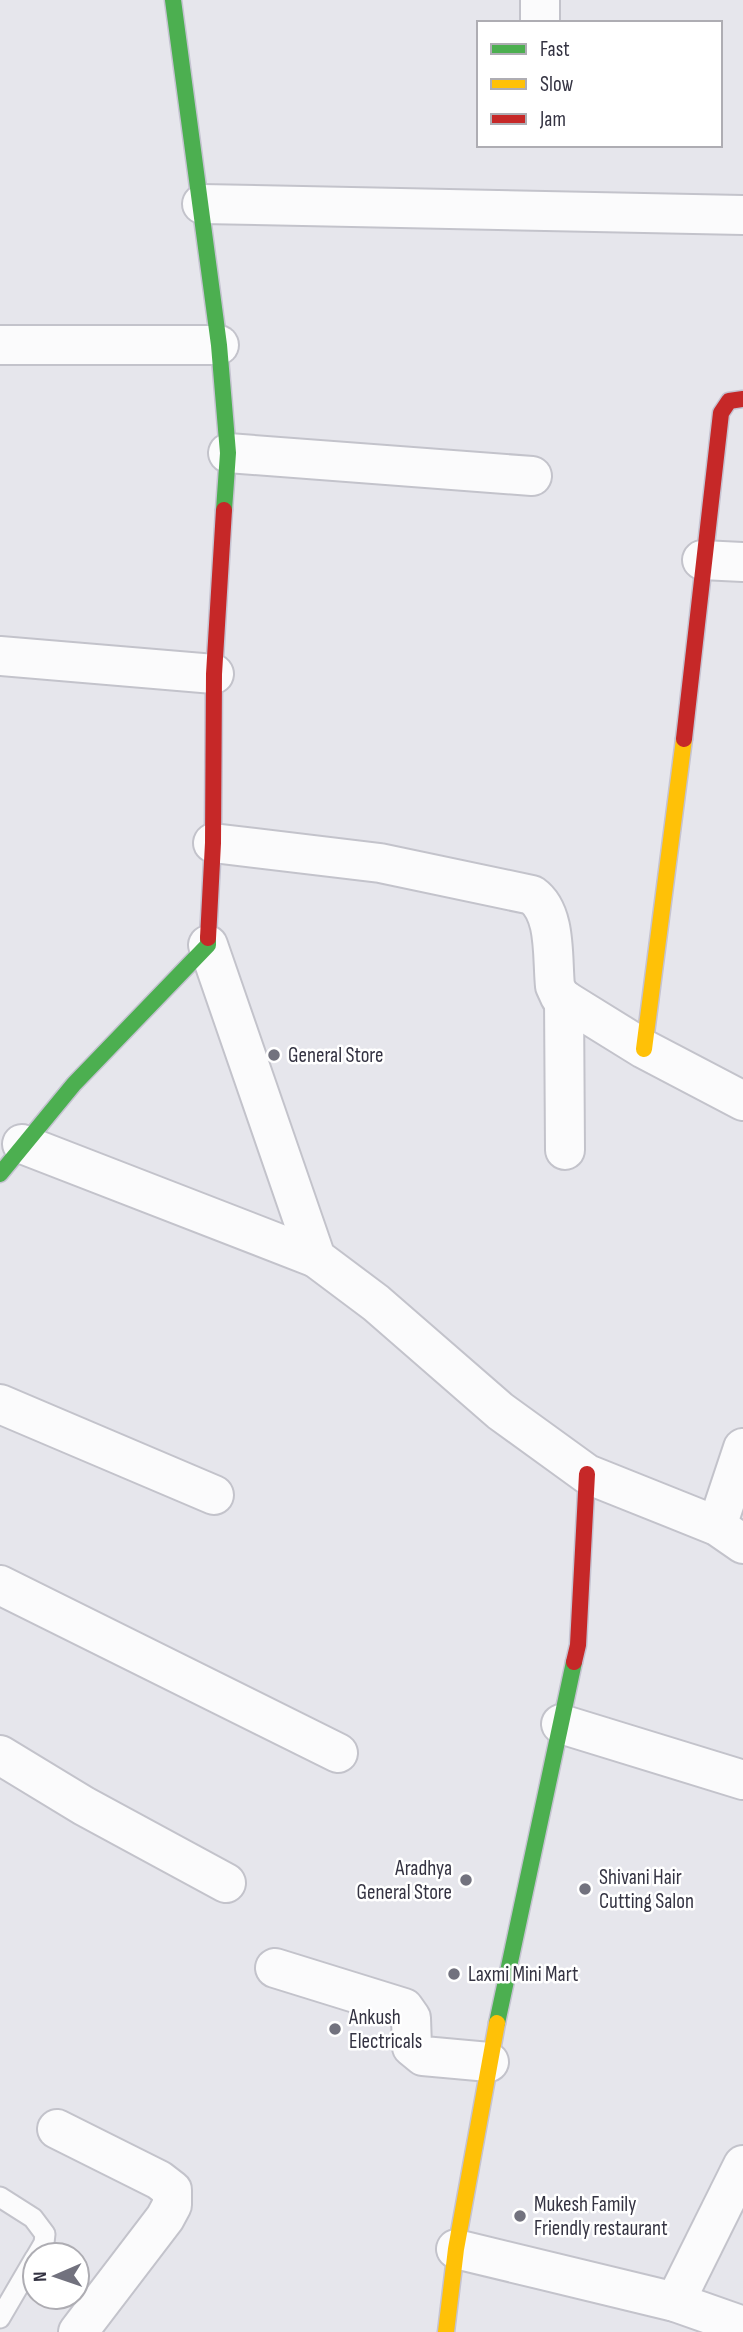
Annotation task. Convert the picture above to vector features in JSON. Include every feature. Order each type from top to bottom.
[{"type":"street","points":[[173,0],[202,204],[219,345],[228,453],[214,674],[213,843],[208,945],[316,1258]]},
{"type":"street","points":[[540,0],[540,21]]},
{"type":"street","points":[[202,204],[743,215]]},
{"type":"street","points":[[0,345],[219,345]]},
{"type":"street","points":[[644,1049],[674,833],[702,560],[721,413],[724,404],[743,399]]},
{"type":"street","points":[[228,453],[532,476]]},
{"type":"street","points":[[702,560],[743,562]]},
{"type":"street","points":[[0,656],[214,674]]},
{"type":"street","points":[[213,843],[380,863],[532,895],[542,902],[548,914],[555,986],[564,999],[644,1049],[743,1101]]},
{"type":"street","points":[[208,945],[11,1159],[316,1258],[376,1303],[500,1411],[587,1474],[730,1535],[743,1448]]},
{"type":"street","points":[[564,999],[565,1150]]},
{"type":"street","points":[[0,1404],[214,1495]]},
{"type":"street","points":[[446,2332],[456,2249],[488,2062],[578,1645],[587,1474]]},
{"type":"street","points":[[0,1585],[338,1753]]},
{"type":"street","points":[[561,1724],[743,1780]]},
{"type":"street","points":[[0,1755],[84,1806],[226,1883]]},
{"type":"street","points":[[275,1968],[404,2008],[411,2018],[412,2047],[423,2056],[488,2062]]},
{"type":"street","points":[[57,2129],[159,2180],[172,2190],[172,2205],[165,2218],[78,2332]]},
{"type":"street","points":[[675,2302],[743,2165]]},
{"type":"street","points":[[456,2249],[675,2302],[743,2326]]},
{"type":"lane","points":[[0,2197],[33,2218],[45,2234],[44,2241]]},
{"type":"lane","points":[[0,2318],[21,2282]]},
{"type":"traffic: fast","points":[[173,0],[219,345],[228,453],[224,510]]},
{"type":"traffic: fast","points":[[0,1174],[74,1084],[208,945],[208,938]]},
{"type":"traffic: fast","points":[[497,2023],[574,1662]]},
{"type":"traffic: slow","points":[[644,1049],[684,739]]},
{"type":"traffic: slow","points":[[446,2332],[456,2249],[497,2023]]},
{"type":"traffic: jam","points":[[684,739],[721,413],[729,401],[743,399]]},
{"type":"traffic: jam","points":[[208,938],[213,843],[214,674],[224,510]]},
{"type":"traffic: jam","points":[[574,1662],[578,1645],[587,1474]]},
{"type":"place","name":"General Store","points":[[274,1055]]},
{"type":"place","name":"Aradhya General Store","points":[[466,1880]]},
{"type":"place","name":"Shivani Hair Cutting Salon","points":[[585,1889]]},
{"type":"place","name":"Laxmi Mini Mart","points":[[454,1974]]},
{"type":"place","name":"Ankush Electricals","points":[[335,2029]]},
{"type":"place","name":"Mukesh Family Friendly restaurant","points":[[520,2216]]}]
